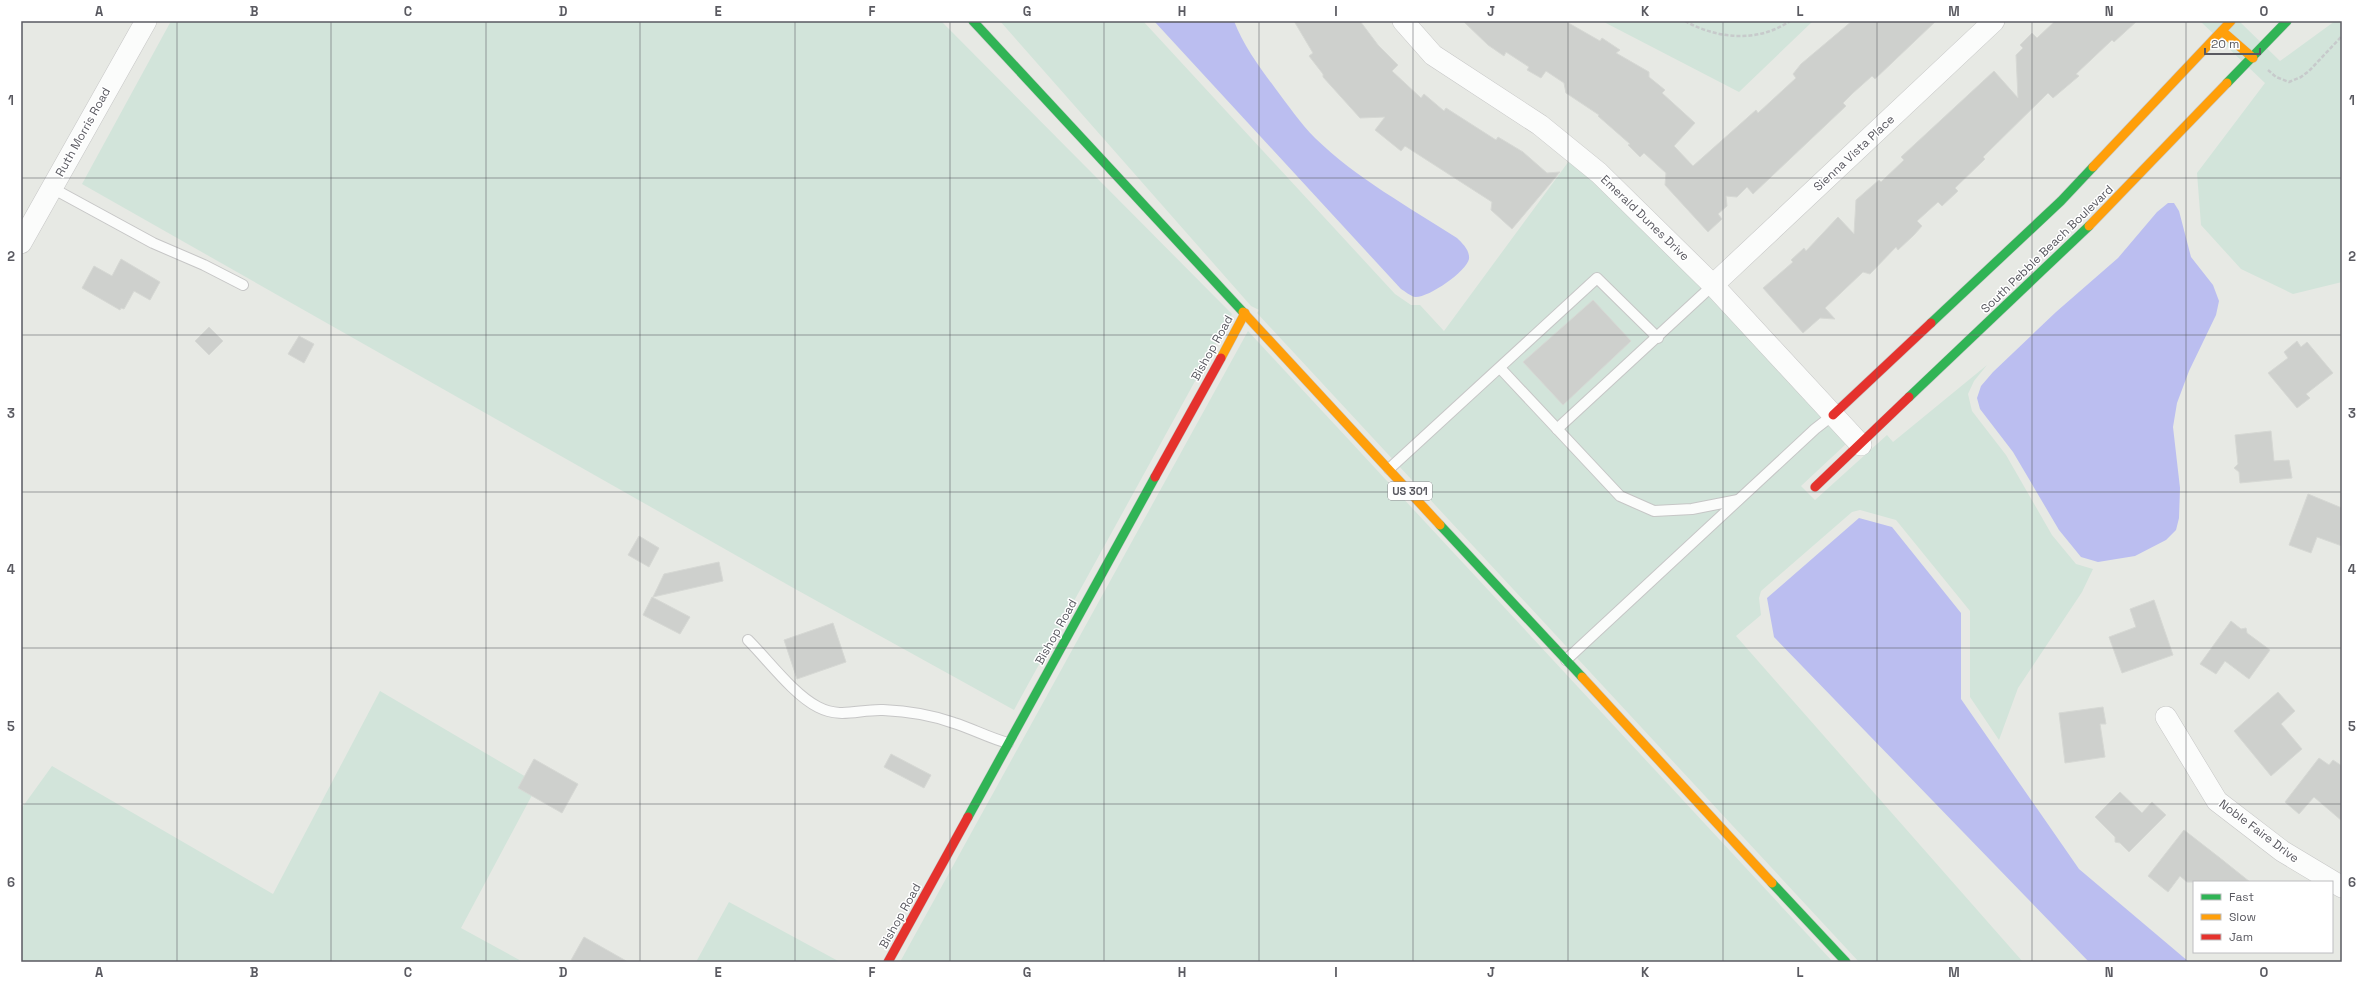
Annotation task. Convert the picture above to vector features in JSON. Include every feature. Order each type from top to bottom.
[{"type":"street","name":"Ruth Morris Road","points":[[21,243],[146,21]]},
{"type":"street","name":"US 301","points":[[973,21],[1846,962]]},
{"type":"street","name":"Emerald Dunes Drive","points":[[1403,21],[1433,55],[1540,125],[1599,173],[1714,285],[1861,446]]},
{"type":"street","name":"Sienna Vista Place","points":[[1714,285],[1994,21]]},
{"type":"street","name":"South Pebble Beach Boulevard","points":[[1834,415],[2061,201],[2231,21]]},
{"type":"street","name":"South Pebble Beach Boulevard","points":[[1815,487],[1861,446],[2088,228],[2288,21]]},
{"type":"street","points":[[2222,31],[2253,58]]},
{"type":"street","name":"Bishop Road","points":[[888,962],[1245,313]]},
{"type":"street","name":"Noble Faire Drive","points":[[2166,717],[2217,801],[2282,851],[2331,881]]},
{"type":"street","name":"Noble Faire Drive","points":[[2333,882],[2342,888]]},
{"type":"lane","points":[[52,188],[153,242],[244,285]]},
{"type":"lane","points":[[1389,469],[1597,278],[1658,338]]},
{"type":"lane","points":[[1557,429],[1658,338],[1714,285]]},
{"type":"lane","points":[[1500,368],[1620,496],[1654,511],[1692,509],[1739,500]]},
{"type":"lane","points":[[1566,660],[1815,429],[1834,415]]},
{"type":"lane","points":[[748,640],[804,700],[820,708],[837,714],[882,710],[928,716],[954,723],[989,738],[1008,743]]},
{"type":"path","points":[[1685,21],[1711,32],[1750,36],[1774,30],[1790,21]]},
{"type":"path","points":[[2253,58],[2276,77],[2289,82],[2301,77],[2309,71],[2342,36]]},
{"type":"green space","points":[[171,21],[941,21],[1232,314],[1014,710],[797,590],[82,184]]},
{"type":"green space","points":[[1000,21],[1143,21],[1395,294],[1411,305],[1420,305],[1444,331],[1569,161],[1606,193],[1678,262],[1846,444],[1801,486],[1815,500],[1887,435],[1893,442],[1987,365],[1974,381],[1968,394],[1972,411],[2006,455],[2052,535],[2076,564],[2093,569],[2082,592],[2018,688],[1999,740],[1970,697],[1970,611],[1896,520],[1860,510],[1852,512],[1761,591],[1759,598],[1761,615],[1736,636],[2023,962],[1859,962],[1257,313],[1259,310],[1251,306]]},
{"type":"green space","points":[[1602,21],[1813,21],[1739,92]]},
{"type":"green space","points":[[2200,21],[2239,21],[2280,61],[2335,21],[2342,21],[2342,282],[2293,294],[2241,269],[2201,225],[2197,173],[2265,83]]},
{"type":"green space","points":[[1248,331],[1833,962],[900,962]]},
{"type":"green space","points":[[380,691],[538,784],[461,928],[523,962],[21,962],[21,809],[52,766],[273,894]]},
{"type":"green space","points":[[729,902],[840,962],[696,962]]},
{"type":"water","points":[[1154,21],[1234,21],[1242,39],[1258,64],[1294,114],[1315,138],[1331,153],[1365,179],[1457,238],[1465,247],[1469,256],[1469,259],[1461,271],[1437,289],[1421,296],[1415,297],[1409,295],[1401,289]]},
{"type":"water","points":[[2168,203],[2174,203],[2179,211],[2191,257],[2213,285],[2219,301],[2216,315],[2189,371],[2177,403],[2173,427],[2180,488],[2179,518],[2176,530],[2166,540],[2135,556],[2098,562],[2081,557],[2059,530],[2013,452],[1980,409],[1977,398],[1981,386],[1993,372],[2056,312],[2118,258],[2157,212]]},
{"type":"water","points":[[1859,518],[1892,527],[1961,613],[1961,699],[2079,869],[2189,962],[2089,962],[1774,637],[1767,598]]},
{"type":"building","points":[[1294,21],[1360,21],[1378,45],[1398,65],[1392,71],[1421,98],[1424,94],[1444,111],[1446,108],[1496,140],[1498,137],[1523,152],[1547,173],[1560,172],[1512,229],[1491,210],[1492,202],[1405,146],[1401,151],[1375,130],[1385,117],[1360,118],[1323,77],[1323,74],[1309,56],[1313,53]]},
{"type":"building","points":[[1463,21],[1565,21],[1600,41],[1602,38],[1620,50],[1616,53],[1649,72],[1649,77],[1665,90],[1662,93],[1695,123],[1674,146],[1693,166],[1756,110],[1758,113],[1796,78],[1793,74],[1801,64],[1852,21],[1936,21],[1875,79],[1872,76],[1853,93],[1843,103],[1846,106],[1753,194],[1747,187],[1737,197],[1726,196],[1727,206],[1718,214],[1722,219],[1708,232],[1665,185],[1666,173],[1644,153],[1640,157],[1628,145],[1630,144],[1598,116],[1599,115],[1566,93],[1564,83],[1546,71],[1541,78],[1527,70],[1529,67],[1506,52],[1504,56],[1488,45]]},
{"type":"building","points":[[2055,21],[2137,21],[2114,42],[2112,40],[2076,74],[2079,76],[2053,98],[2048,93],[1983,157],[1985,159],[1955,188],[1958,191],[1942,206],[1938,202],[1917,221],[1922,226],[1914,235],[1898,250],[1896,247],[1870,274],[1863,272],[1825,308],[1835,319],[1820,318],[1803,333],[1763,288],[1793,262],[1791,260],[1804,248],[1806,251],[1838,217],[1854,234],[1856,200],[1879,180],[1881,182],[1904,160],[1901,157],[1994,71],[2018,98],[2016,55],[2023,48],[2020,45],[2032,33],[2037,38]]},
{"type":"building","points":[[121,259],[160,282],[150,300],[134,291],[124,309],[121,308],[120,310],[82,288],[94,266],[112,276]]},
{"type":"building","points":[[1593,300],[1631,341],[1563,405],[1523,362]]},
{"type":"building","points":[[209,327],[223,341],[209,355],[195,341]]},
{"type":"building","points":[[299,336],[314,344],[304,363],[288,354]]},
{"type":"building","points":[[2297,341],[2301,347],[2307,342],[2333,373],[2306,394],[2310,398],[2297,408],[2268,373],[2288,358],[2284,352]]},
{"type":"building","points":[[2271,431],[2274,461],[2289,460],[2292,478],[2240,483],[2239,472],[2234,468],[2238,464],[2235,435]]},
{"type":"building","points":[[2308,494],[2342,508],[2342,546],[2317,537],[2311,553],[2289,545]]},
{"type":"building","points":[[639,536],[659,548],[649,567],[628,555]]},
{"type":"building","points":[[719,562],[723,581],[653,597],[664,574]]},
{"type":"building","points":[[652,597],[690,617],[680,634],[643,615]]},
{"type":"building","points":[[2154,600],[2173,655],[2122,673],[2109,637],[2136,627],[2130,609]]},
{"type":"building","points":[[2231,621],[2241,629],[2246,628],[2247,633],[2270,650],[2249,679],[2225,661],[2216,674],[2200,664]]},
{"type":"building","points":[[833,623],[846,662],[797,679],[784,640]]},
{"type":"building","points":[[2278,692],[2295,711],[2281,724],[2302,749],[2271,776],[2234,731]]},
{"type":"building","points":[[2103,707],[2106,724],[2100,724],[2105,757],[2065,763],[2059,713]]},
{"type":"building","points":[[891,754],[931,775],[924,788],[884,767]]},
{"type":"building","points":[[2319,758],[2329,765],[2333,760],[2342,766],[2342,821],[2314,797],[2299,814],[2285,802]]},
{"type":"building","points":[[534,759],[578,784],[562,813],[518,788]]},
{"type":"building","points":[[2120,792],[2142,813],[2152,802],[2166,815],[2129,852],[2120,843],[2115,842],[2115,837],[2095,817]]},
{"type":"building","points":[[2184,830],[2249,881],[2187,882],[2180,876],[2168,892],[2148,876]]},
{"type":"building","points":[[584,937],[628,962],[570,962]]},
{"type":"traffic: fast","points":[[973,21],[1243,312]]},
{"type":"traffic: fast","points":[[2227,83],[2287,21]]},
{"type":"traffic: fast","points":[[1931,323],[2061,201],[2093,167]]},
{"type":"traffic: fast","points":[[1909,397],[2089,226]]},
{"type":"traffic: fast","points":[[968,817],[1155,477]]},
{"type":"traffic: fast","points":[[1440,525],[1582,677]]},
{"type":"traffic: fast","points":[[1772,883],[1846,962]]},
{"type":"traffic: slow","points":[[2093,167],[2231,21]]},
{"type":"traffic: slow","points":[[2222,31],[2253,58]]},
{"type":"traffic: slow","points":[[2089,226],[2227,83]]},
{"type":"traffic: slow","points":[[1243,312],[1440,525]]},
{"type":"traffic: slow","points":[[1221,358],[1245,313]]},
{"type":"traffic: slow","points":[[1582,677],[1772,883]]},
{"type":"traffic: jam","points":[[1833,415],[1931,323]]},
{"type":"traffic: jam","points":[[1155,477],[1221,358]]},
{"type":"traffic: jam","points":[[1815,487],[1909,397]]},
{"type":"traffic: jam","points":[[888,962],[968,817]]}]
